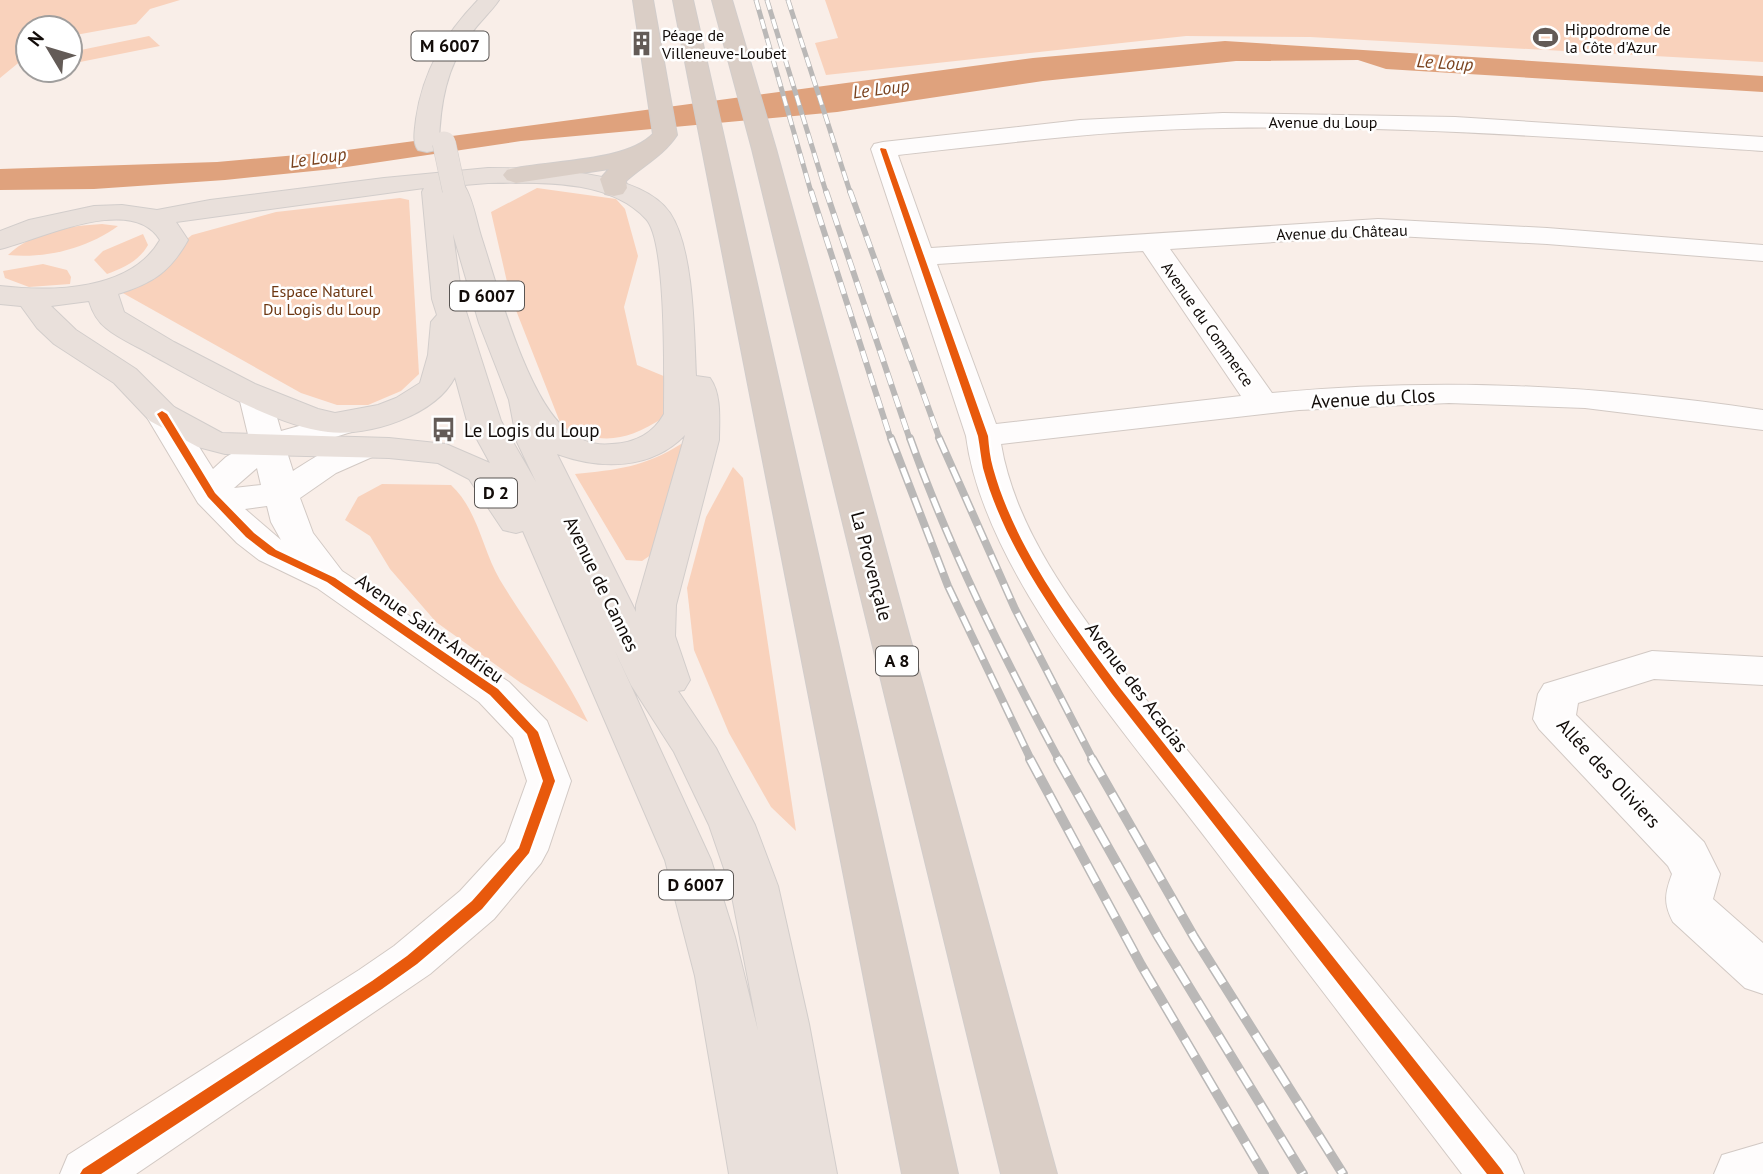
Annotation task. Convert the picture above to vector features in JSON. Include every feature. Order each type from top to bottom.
[{"type":"highway","points":[[643,0],[654,68],[659,139]]},
{"type":"highway","points":[[683,0],[930,1174]]},
{"type":"highway","name":"La Provençale","points":[[722,0],[764,149],[1030,1174]]},
{"type":"highway","points":[[516,175],[617,160],[659,139]]},
{"type":"highway","points":[[614,188],[613,179],[659,139]]},
{"type":"main road","name":"Avenue de Cannes","points":[[489,0],[452,42],[436,72],[436,144],[444,191],[447,299],[484,421],[526,496],[576,614]]},
{"type":"main road","name":"Avenue de Cannes","points":[[437,102],[467,44],[505,0]]},
{"type":"main road","points":[[0,225],[38,224],[80,215],[107,213],[134,214],[165,230],[283,200],[426,181],[516,175],[579,179],[614,188],[640,200],[658,214],[664,223],[680,333],[681,414],[677,425],[657,442],[620,454],[582,451],[554,438],[525,400]]},
{"type":"main road","name":"Avenue de Cannes","points":[[444,191],[525,400],[534,442],[652,685],[694,748],[732,825],[754,886],[783,1024],[809,1174]]},
{"type":"main road","points":[[0,241],[38,224]]},
{"type":"main road","points":[[0,295],[31,299],[76,295],[103,289],[145,272],[162,260],[172,249],[165,230]]},
{"type":"main road","name":"D 2","points":[[103,289],[105,310],[111,319],[255,397],[358,435],[446,454],[481,472],[576,614]]},
{"type":"main road","name":"D 2","points":[[31,299],[48,322],[65,337],[125,376],[162,414],[210,440],[225,444],[270,446],[358,435],[373,417],[428,393],[441,378],[444,368],[447,299]]},
{"type":"main road","points":[[680,333],[696,356],[703,414],[702,440],[664,569],[656,605],[655,636],[694,748]]},
{"type":"main road","name":"D 6007","points":[[576,614],[688,860],[706,915],[735,1034],[757,1174]]},
{"type":"street","name":"Avenue du Loup","points":[[883,149],[1145,123],[1234,122],[1437,123],[1763,144]]},
{"type":"street","name":"Avenue des Acacias","points":[[883,149],[983,436],[983,452],[993,485],[1024,550],[1069,628],[1124,702],[1496,1174]]},
{"type":"street","name":"Avenue du Château","points":[[921,257],[1378,227],[1546,236],[1763,253]]},
{"type":"street","name":"Avenue du Commerce","points":[[1152,243],[1264,406]]},
{"type":"street","name":"Avenue du Clos","points":[[983,436],[1404,394],[1534,394],[1682,408],[1763,420]]},
{"type":"street","name":"D 2","points":[[255,397],[289,522],[296,536],[331,580]]},
{"type":"street","name":"Avenue Saint-Andrieu","points":[[88,1174],[412,960],[477,905],[525,850],[549,781],[532,732],[494,692],[331,580],[272,552],[231,519],[211,495],[162,414]]},
{"type":"street","name":"D 2","points":[[282,494],[324,466],[358,435]]},
{"type":"street","points":[[270,446],[222,476],[211,495],[235,499],[282,494]]},
{"type":"street","name":"Allée des Oliviers","points":[[1763,671],[1652,665],[1559,694],[1554,719],[1687,855],[1696,874],[1688,896],[1689,908],[1763,973]]},
{"type":"street","points":[[1742,1174],[1763,1168]]},
{"type":"green space","points":[[0,0],[180,0],[150,9],[136,24],[84,33],[84,14],[14,14],[14,66],[0,78]]},
{"type":"green space","name":"Hippodrome de la Côte d'Azur","points":[[825,0],[1763,0],[1763,62],[1310,37],[1186,36],[826,75],[815,43],[838,38]]},
{"type":"green space","points":[[149,36],[160,46],[84,61],[84,49]]},
{"type":"green space","points":[[537,188],[616,199],[625,209],[638,256],[624,307],[637,365],[666,377],[665,417],[639,431],[616,438],[605,438],[563,430],[510,295],[491,212]]},
{"type":"green space","name":"Espace Naturel Du Logis du Loup","points":[[400,198],[409,200],[419,374],[401,391],[368,405],[337,405],[301,393],[121,292],[192,235],[276,212]]},
{"type":"green space","points":[[102,224],[118,226],[94,240],[66,250],[37,255],[8,255],[29,240],[52,231]]},
{"type":"green space","points":[[143,234],[148,245],[135,260],[125,266],[107,274],[94,260],[103,251]]},
{"type":"green space","points":[[43,264],[67,270],[71,277],[70,284],[29,287],[5,278],[3,271]]},
{"type":"green space","points":[[681,444],[693,454],[658,550],[642,561],[626,560],[575,474],[642,463]]},
{"type":"green space","points":[[733,467],[743,478],[796,831],[771,807],[729,733],[694,650],[687,588],[706,517]]},
{"type":"green space","points":[[382,484],[451,485],[460,495],[474,518],[500,580],[557,667],[588,722],[521,683],[436,622],[390,569],[370,536],[345,520],[358,497]]},
{"type":"water","name":"Le Loup","points":[[1225,41],[1763,76],[1763,92],[1386,69],[1358,60],[1236,61],[1043,81],[837,112],[521,141],[333,169],[94,189],[0,190],[0,169],[217,162],[332,152],[1033,58]]},
{"type":"railway","points":[[756,0],[811,192]]},
{"type":"railway","points":[[767,0],[826,192]]},
{"type":"railway","points":[[788,0],[850,192]]},
{"type":"railway","points":[[811,191],[891,440]]},
{"type":"railway","points":[[826,191],[910,440]]},
{"type":"railway","points":[[850,191],[940,440]]},
{"type":"railway","points":[[891,438],[948,586],[1031,760]]},
{"type":"railway","points":[[910,438],[942,521],[978,602],[1059,760]]},
{"type":"railway","points":[[939,438],[1015,609],[1093,760]]},
{"type":"railway","points":[[1030,759],[1141,965],[1264,1174]]},
{"type":"railway","points":[[1058,759],[1159,938],[1303,1174]]},
{"type":"railway","points":[[1092,759],[1194,937],[1343,1174]]},
{"type":"cycle path","points":[[883,149],[983,436],[987,466],[998,499],[1033,569],[1116,691],[1496,1174]]},
{"type":"cycle path","points":[[88,1174],[377,985],[412,960],[477,905],[525,850],[549,781],[532,732],[494,692],[331,580],[272,552],[250,535],[211,495],[162,414]]},
{"type":"place","name":"Hippodrome de la Côte d'Azur","points":[[1545,38]]},
{"type":"place","name":"Péage de Villeneuve-Loubet","points":[[642,44]]},
{"type":"place","name":"Le Logis du Loup","points":[[444,430]]}]
